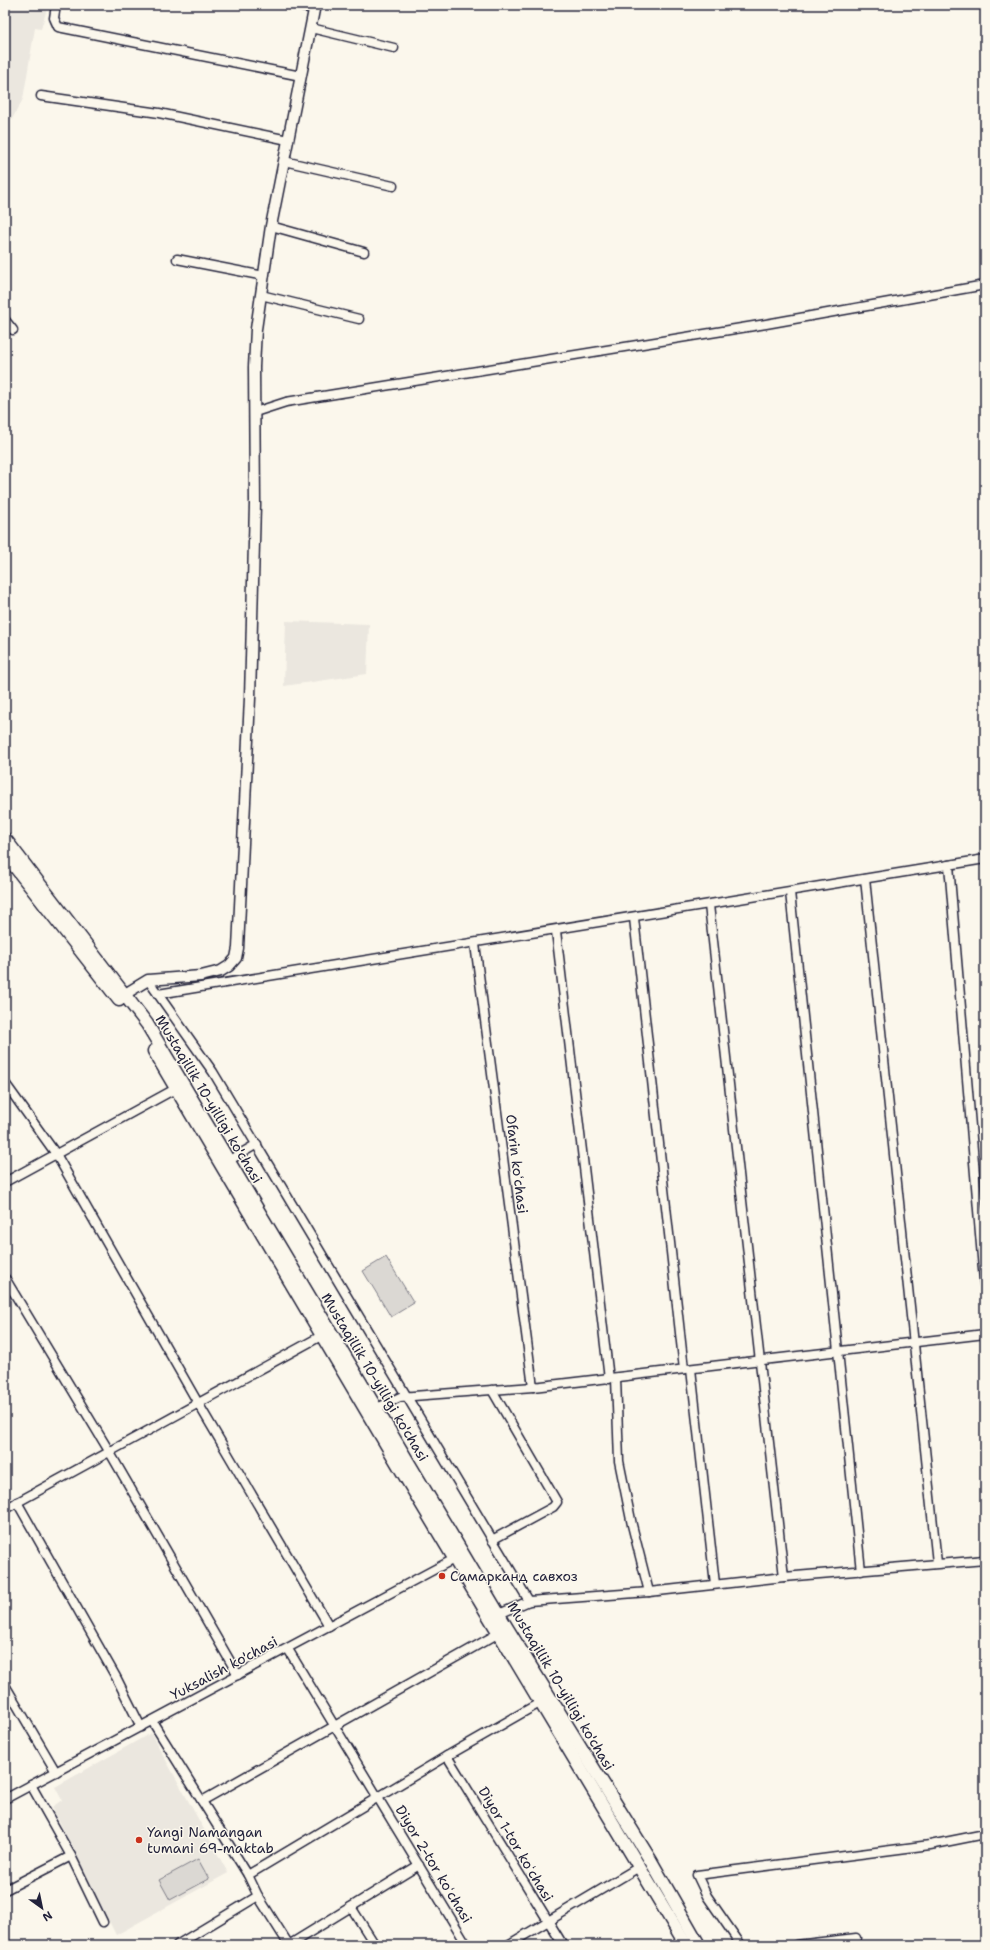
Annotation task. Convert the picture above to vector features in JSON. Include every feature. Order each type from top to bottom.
[{"type":"main road","name":"Mustaqillik 10-yilligi ko'chasi","points":[[5,839],[147,1024],[232,1159],[381,1406],[499,1614],[545,1700],[686,1945]]},
{"type":"main road","name":"Mustaqillik 10-yilligi ko'chasi","points":[[5,854],[139,1026],[321,1336],[499,1633],[651,1861],[699,1945]]},
{"type":"street","points":[[56,5],[54,18],[58,27],[301,76]]},
{"type":"street","points":[[125,994],[148,980],[201,976],[221,971],[229,966],[236,958],[238,948],[250,698],[255,351],[271,226],[314,7],[294,5]]},
{"type":"street","points":[[310,28],[394,48]]},
{"type":"street","points":[[41,96],[159,113],[288,140]]},
{"type":"street","points":[[284,161],[393,186]]},
{"type":"street","points":[[271,226],[364,252]]},
{"type":"street","points":[[177,259],[264,276]]},
{"type":"street","points":[[255,412],[286,402],[766,324],[985,285]]},
{"type":"street","points":[[261,295],[359,319]]},
{"type":"street","points":[[5,320],[13,330]]},
{"type":"street","points":[[158,994],[475,944],[985,859]]},
{"type":"street","points":[[949,865],[985,1293]]},
{"type":"street","points":[[865,879],[937,1563]]},
{"type":"street","points":[[790,892],[861,1571]]},
{"type":"street","points":[[709,905],[784,1576]]},
{"type":"street","points":[[634,918],[687,1369],[715,1584]]},
{"type":"street","points":[[556,930],[613,1378],[619,1461],[632,1525],[649,1592]]},
{"type":"street","name":"Ofarin koʻchasi","points":[[475,944],[533,1387]]},
{"type":"street","points":[[148,980],[213,1072],[257,1144],[404,1396],[529,1601]]},
{"type":"street","points":[[5,1083],[56,1154],[198,1403],[329,1626]]},
{"type":"street","points":[[5,1182],[175,1089]]},
{"type":"street","points":[[232,1159],[257,1144]]},
{"type":"street","points":[[5,1278],[109,1451],[238,1675]]},
{"type":"street","points":[[381,1406],[404,1396],[533,1387],[985,1334]]},
{"type":"street","points":[[5,1509],[321,1336]]},
{"type":"street","points":[[492,1390],[557,1502],[553,1507],[492,1540]]},
{"type":"street","points":[[17,1502],[142,1726]]},
{"type":"street","name":"Yuksalish ko'chasi","points":[[5,1799],[454,1559]]},
{"type":"street","points":[[499,1614],[529,1601],[649,1592],[784,1576],[985,1560]]},
{"type":"street","points":[[202,1801],[499,1633]]},
{"type":"street","name":"Diyor 2-tor koʻchasi","points":[[288,1649],[467,1945]]},
{"type":"street","points":[[5,1685],[9,1699],[56,1772]]},
{"type":"street","points":[[248,1875],[447,1756],[545,1700]]},
{"type":"street","points":[[152,1721],[248,1875],[258,1896],[289,1945],[419,1865]]},
{"type":"street","name":"Diyor 1-tor koʻchasi","points":[[447,1756],[563,1945]]},
{"type":"street","points":[[31,1785],[71,1856],[103,1922]]},
{"type":"street","points":[[742,1945],[707,1896],[697,1875],[930,1845],[985,1834]]},
{"type":"street","points":[[5,1890],[71,1856]]},
{"type":"street","points":[[508,1945],[640,1867]]},
{"type":"street","points":[[177,1945],[258,1896]]},
{"type":"street","points":[[351,1906],[375,1945]]},
{"type":"street","points":[[796,1945],[856,1938]]},
{"type":"shaded area","points":[[5,5],[48,5],[41,29],[35,28],[23,99],[12,119],[5,118]]},
{"type":"shaded area","points":[[286,621],[369,624],[367,674],[284,686]]},
{"type":"shaded area","points":[[386,1257],[414,1303],[391,1317],[363,1271]]},
{"type":"shaded area","name":"Yangi Namangan tumani 69-maktab","points":[[151,1733],[228,1873],[116,1935],[52,1807],[62,1800],[55,1787]]},
{"type":"shaded area","points":[[198,1859],[209,1879],[170,1900],[159,1880]]},
{"type":"place","name":"Самарканд савхоз","points":[[442,1576]]},
{"type":"place","name":"Yangi Namangan tumani 69-maktab","points":[[139,1840]]}]
